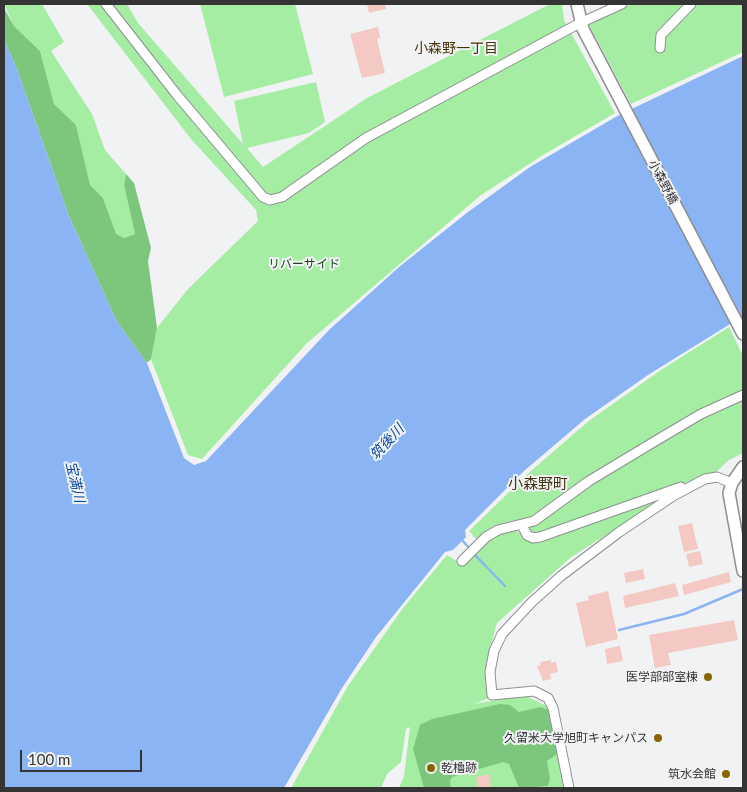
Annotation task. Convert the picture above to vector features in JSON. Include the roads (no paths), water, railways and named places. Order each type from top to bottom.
[{"type":"main road","name":"小森野橋","points":[[577,4],[582,26],[743,334]]},
{"type":"main road","points":[[743,467],[732,483],[729,493],[743,571]]},
{"type":"street","points":[[106,4],[183,102],[263,197],[270,200],[282,197],[366,138],[622,4]]},
{"type":"street","points":[[660,48],[661,35],[691,4]]},
{"type":"street","points":[[462,561],[476,546],[498,530],[534,521],[589,481],[700,414],[743,395]]},
{"type":"street","points":[[522,525],[527,535],[533,538],[540,537],[716,477],[732,483]]},
{"type":"street","points":[[569,788],[553,708],[548,698],[534,691],[492,695],[490,672],[494,651],[502,634],[532,602],[561,576],[618,533],[694,484]]},
{"type":"water","points":[[4,40],[15,64],[69,216],[117,322],[147,363],[184,458],[194,465],[206,461],[329,330],[399,267],[468,212],[530,167],[619,115],[743,56],[743,316],[648,375],[585,419],[524,471],[465,530],[466,537],[453,550],[445,552],[376,637],[342,688],[284,788],[4,788]]},
{"type":"waterway","points":[[462,540],[470,549]]},
{"type":"waterway","points":[[473,553],[505,586]]},
{"type":"waterway","points":[[619,630],[684,614],[743,589]]},
{"type":"place","name":"医学部部室棟","points":[[708,677]]},
{"type":"place","name":"久留米大学旭町キャンパス","points":[[658,738]]},
{"type":"place","name":"乾櫓跡","points":[[431,768]]},
{"type":"place","name":"筑水会館","points":[[726,774]]},
{"type":"district","name":"小森野一丁目","points":[[456,48]]},
{"type":"district","name":"小森野町","points":[[538,484]]},
{"type":"park label","name":"リバーサイド","points":[[304,264]]},
{"type":"water label","name":"筑後川","points":[[387,442]]},
{"type":"water label","name":"宝満川","points":[[75,482]]}]
